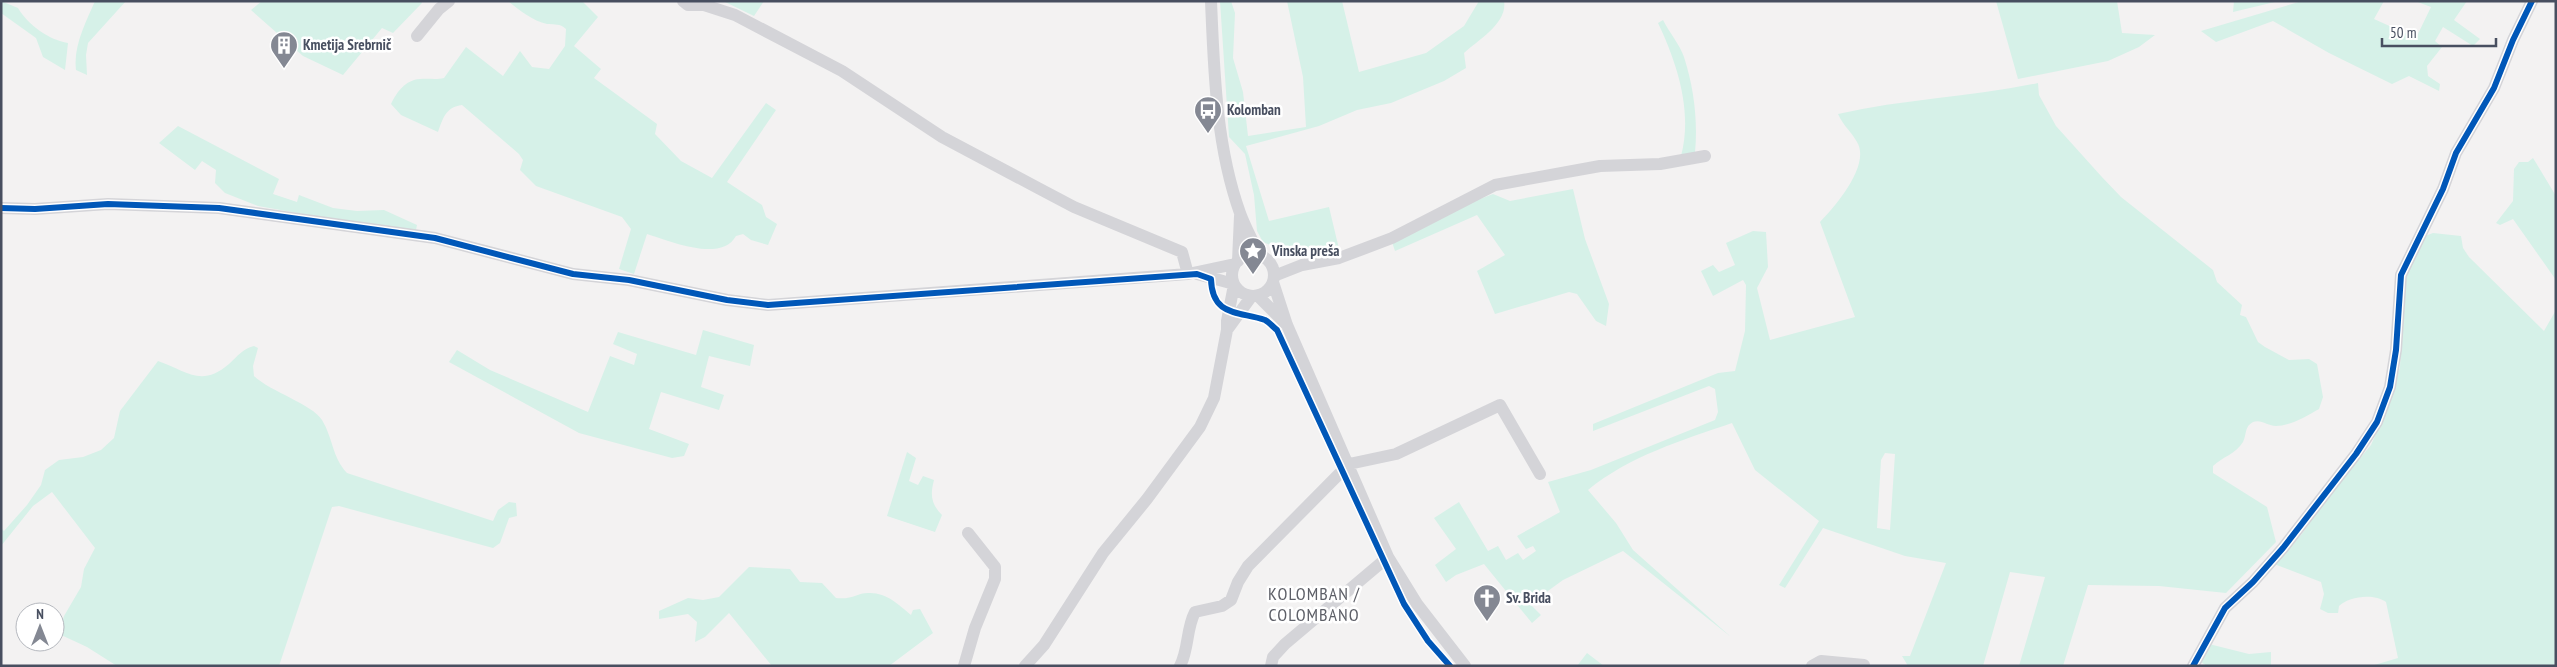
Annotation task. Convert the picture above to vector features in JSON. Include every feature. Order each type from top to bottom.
[{"type":"street","points":[[418,36],[439,9],[449,1]]},
{"type":"street","points":[[683,1],[688,4],[704,4],[735,16],[842,71],[942,137],[1052,196],[1182,252],[1193,274],[1234,285],[1241,293],[1255,296],[1287,325]]},
{"type":"street","points":[[1211,1],[1218,115],[1227,165],[1240,214],[1259,255],[1273,274],[1287,325],[1388,556],[1417,604],[1465,666]]},
{"type":"street","points":[[2193,666],[2225,608],[2253,582],[2283,548],[2356,454],[2378,422],[2390,387],[2396,350],[2401,275],[2444,189],[2456,153],[2494,88],[2513,40],[2532,1]]},
{"type":"street","points":[[1273,274],[1339,258],[1392,238],[1495,185],[1600,166],[1660,164],[1704,156]]},
{"type":"street","points":[[1,208],[35,209],[108,204],[219,208],[435,238],[572,274],[629,280],[727,300],[768,305],[1193,274],[1237,262],[1247,255],[1259,255]]},
{"type":"street","points":[[1025,666],[1044,645],[1103,553],[1147,500],[1200,428],[1214,398],[1228,330],[1227,321],[1234,285],[1232,276],[1237,262],[1240,214]]},
{"type":"street","points":[[1228,330],[1255,296],[1267,292],[1273,274]]},
{"type":"street","points":[[1180,666],[1186,655],[1191,619],[1195,612],[1222,606],[1231,600],[1238,582],[1248,566],[1348,464],[1396,454],[1500,405],[1540,474]]},
{"type":"street","points":[[964,666],[975,628],[995,579],[995,567],[968,533]]},
{"type":"street","points":[[1271,666],[1273,657],[1285,644],[1388,556]]},
{"type":"street","points":[[1812,666],[1821,661],[1864,665]]},
{"type":"green space","points":[[1,1],[18,8],[33,26],[46,35],[68,43],[65,70],[43,57],[36,38],[1,13]]},
{"type":"green space","points":[[95,1],[126,1],[88,43],[86,55],[87,75],[76,70],[76,52],[81,34]]},
{"type":"green space","points":[[262,1],[421,1],[422,3],[393,33],[382,28],[343,75],[303,56],[251,10]]},
{"type":"green space","points":[[508,1],[582,1],[598,17],[574,46],[601,69],[594,78],[657,124],[655,134],[681,161],[712,178],[766,103],[776,110],[727,182],[762,205],[766,217],[777,224],[768,245],[751,240],[743,234],[736,236],[729,244],[719,248],[694,248],[647,234],[634,274],[619,269],[631,229],[622,217],[536,186],[520,170],[523,160],[519,154],[462,105],[449,111],[438,132],[401,115],[391,104],[402,87],[415,80],[444,78],[466,47],[503,76],[520,51],[532,67],[549,69],[565,46],[566,29],[559,25],[547,24],[537,20]]},
{"type":"green space","points":[[723,1],[764,1],[754,16]]},
{"type":"green space","points":[[1220,1],[1231,1],[1235,13],[1233,58],[1243,92],[1248,136],[1306,127],[1303,77],[1287,1],[1342,1],[1359,72],[1426,53],[1464,26],[1479,1],[1504,1],[1504,9],[1497,24],[1464,53],[1466,68],[1444,81],[1391,103],[1357,110],[1319,126],[1246,146],[1269,221],[1329,207],[1339,249],[1306,255],[1285,251],[1263,242],[1257,231],[1254,195],[1245,154],[1229,137]]},
{"type":"green space","points":[[1996,1],[2117,1],[2122,33],[2155,35],[2139,47],[2108,61],[2018,79]]},
{"type":"green space","points":[[2234,1],[2279,1],[2233,12]]},
{"type":"green space","points":[[2302,1],[2384,1],[2374,19],[2416,38],[2431,7],[2415,1],[2467,1],[2454,20],[2480,39],[2473,46],[2443,27],[2435,41],[2442,47],[2427,66],[2428,76],[2440,84],[2439,91],[2409,76],[2392,84],[2329,53],[2273,21],[2216,42],[2201,31]]},
{"type":"green space","points":[[1663,20],[1684,57],[1694,105],[1695,153],[1681,156],[1685,122],[1684,105],[1677,71],[1658,23]]},
{"type":"green space","points":[[2038,83],[2039,95],[2056,126],[2121,197],[2213,270],[2217,282],[2242,305],[2240,315],[2246,317],[2258,342],[2289,360],[2309,359],[2317,364],[2323,397],[2319,409],[2281,426],[2273,426],[2259,421],[2253,422],[2247,428],[2240,446],[2213,466],[2213,473],[2267,507],[2276,542],[2226,593],[2159,586],[2088,585],[2063,666],[2019,666],[2045,577],[2010,572],[1983,666],[1908,666],[1902,656],[1910,656],[1946,563],[1905,556],[1823,528],[1785,588],[1779,585],[1819,521],[1755,470],[1732,423],[1639,458],[1604,478],[1588,490],[1616,523],[1633,550],[1731,637],[1623,551],[1563,580],[1530,604],[1541,615],[1532,623],[1484,564],[1456,575],[1446,582],[1435,565],[1456,549],[1434,518],[1459,502],[1488,551],[1498,546],[1506,560],[1518,553],[1523,560],[1536,551],[1533,546],[1526,549],[1517,536],[1560,512],[1548,482],[1591,470],[1715,420],[1718,412],[1715,389],[1709,386],[1593,431],[1593,424],[1718,373],[1735,371],[1745,331],[1746,285],[1743,280],[1713,296],[1701,271],[1713,265],[1719,272],[1735,265],[1726,243],[1753,231],[1766,232],[1768,267],[1757,288],[1770,340],[1855,317],[1820,222],[1842,196],[1859,162],[1860,151],[1857,142],[1838,114],[1888,105]],"holes":[[[1885,453],[1895,454],[1890,530],[1877,528],[1881,460]]]},
{"type":"green space","points":[[178,126],[279,179],[273,194],[297,202],[299,195],[333,208],[357,211],[384,210],[417,225],[416,230],[354,223],[258,206],[225,193],[215,183],[216,170],[202,161],[195,170],[159,143]]},
{"type":"green space","points":[[2533,158],[2556,196],[2556,280],[2513,219],[2500,225],[2496,223],[2513,201],[2514,169],[2519,162],[2528,162]]},
{"type":"green space","points":[[1573,189],[1585,239],[1609,304],[1606,326],[1596,321],[1577,294],[1569,292],[1495,314],[1477,271],[1505,255],[1477,215],[1395,251],[1392,242],[1464,205],[1493,194],[1510,201]]},
{"type":"green space","points":[[2433,233],[2461,236],[2463,248],[2469,257],[2544,331],[2556,310],[2556,666],[2371,666],[2398,658],[2386,602],[2375,597],[2355,598],[2339,606],[2338,613],[2328,613],[2320,609],[2324,594],[2321,582],[2274,564],[2301,535],[2335,488],[2371,445],[2388,406],[2400,367],[2404,279],[2425,236]]},
{"type":"green space","points":[[703,330],[754,345],[750,366],[709,356],[701,387],[724,395],[719,410],[661,392],[649,429],[689,444],[684,456],[672,458],[579,433],[449,362],[457,350],[490,370],[588,412],[610,356],[634,365],[637,354],[613,344],[618,332],[696,355]]},
{"type":"green space","points":[[250,347],[258,348],[253,366],[254,376],[261,382],[301,403],[317,414],[326,427],[338,460],[347,473],[493,521],[498,510],[509,502],[516,503],[517,516],[509,518],[500,543],[493,548],[339,506],[332,507],[279,666],[117,666],[87,647],[65,637],[65,614],[81,587],[84,569],[95,548],[52,492],[33,506],[1,546],[1,528],[4,531],[27,505],[41,485],[45,470],[59,460],[83,457],[101,450],[114,438],[120,411],[158,361],[186,373],[202,376],[210,375],[229,364]]},
{"type":"green space","points":[[907,452],[916,458],[909,481],[918,485],[923,476],[934,480],[932,499],[942,515],[935,532],[887,516]]},
{"type":"green space","points":[[749,567],[790,569],[800,582],[822,583],[836,598],[846,598],[864,593],[880,594],[911,615],[913,610],[920,609],[933,633],[889,666],[772,666],[729,613],[705,637],[695,642],[697,622],[688,614],[659,619],[659,611],[688,598],[703,600],[719,597]]},
{"type":"green space","points":[[2209,644],[2249,654],[2271,652],[2271,666],[2207,666],[2201,662]]},
{"type":"green space","points":[[1587,653],[1604,666],[1577,666]]},
{"type":"cycle path","points":[[2193,666],[2225,608],[2253,582],[2283,548],[2356,454],[2377,422],[2390,387],[2396,350],[2401,275],[2443,189],[2456,153],[2494,88],[2513,40],[2532,1]]},
{"type":"cycle path","points":[[1,208],[35,209],[108,204],[219,208],[435,238],[573,274],[629,280],[727,300],[768,305],[1197,274],[1211,279],[1216,300],[1222,306],[1237,313],[1265,320],[1277,330],[1404,604],[1428,641],[1450,666]]},
{"type":"place","name":"Kmetija Srebrnič","points":[[284,69]]},
{"type":"place","name":"Kolomban","points":[[1208,134]]},
{"type":"place","name":"Vinska preša","points":[[1253,275]]},
{"type":"place","name":"Sv. Brida","points":[[1487,622]]},
{"type":"district","name":"KOLOMBAN / COLOMBANO","points":[[1314,604]]}]
